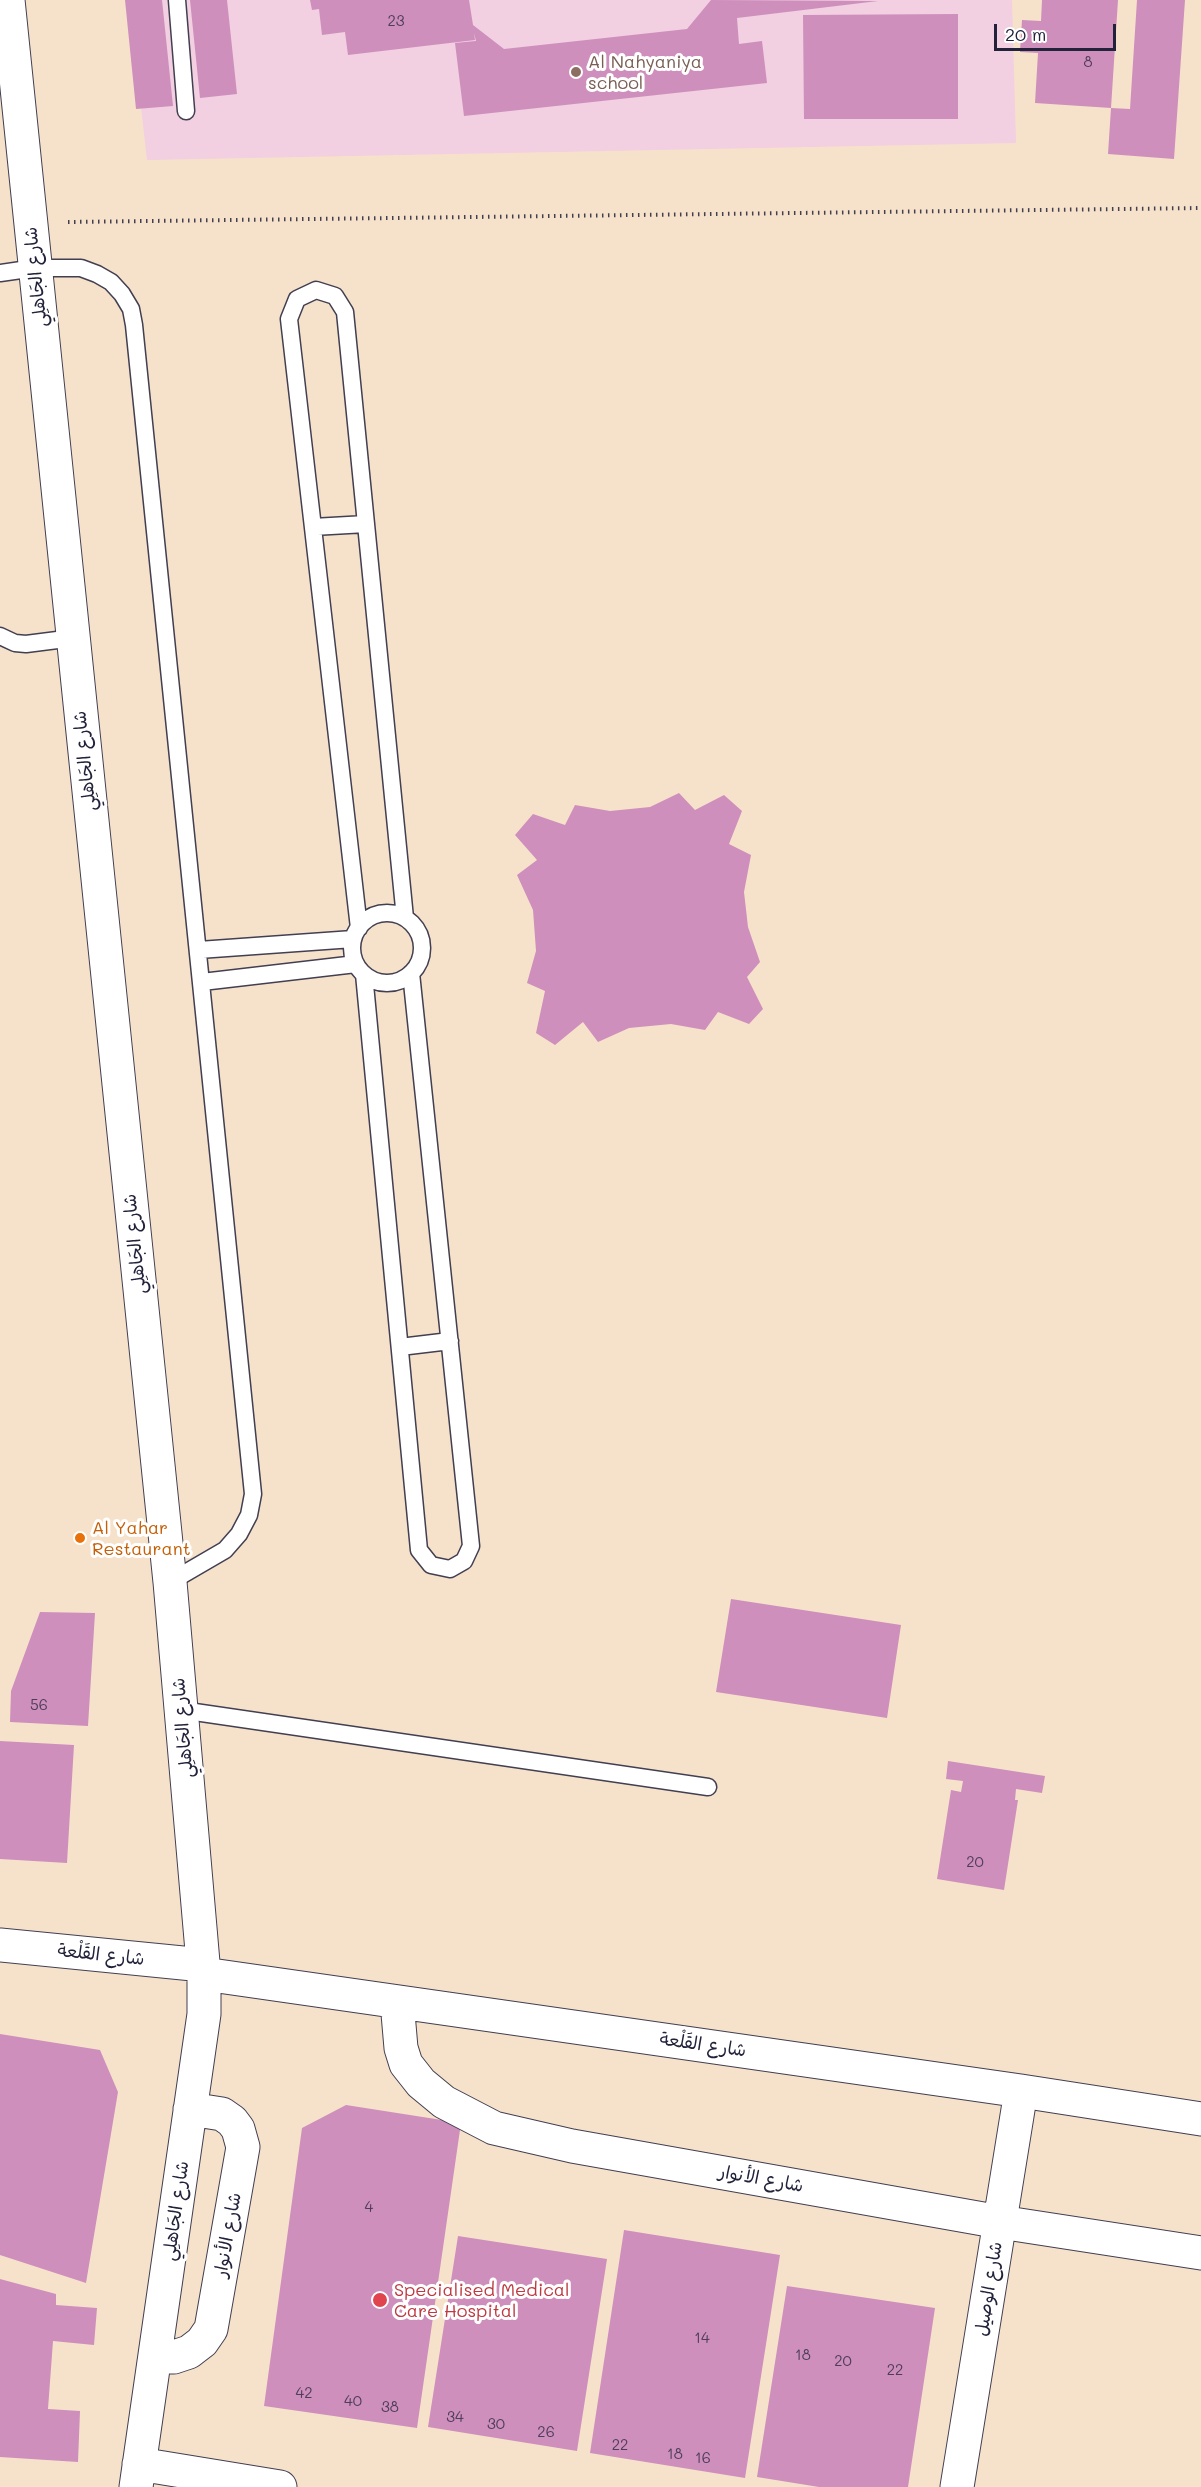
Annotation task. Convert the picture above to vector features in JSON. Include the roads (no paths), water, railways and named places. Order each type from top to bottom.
[{"type":"street","name":"شارع الجَاهلِي","points":[[8,0],[170,1582],[203,1969],[204,2014],[137,2476]]},
{"type":"street","name":"شارع القَلْعة","points":[[0,1945],[203,1969],[397,2002],[1201,2119]]},
{"type":"street","name":"شارع الأنوار","points":[[397,2002],[401,2048],[406,2064],[421,2083],[444,2102],[494,2128],[572,2146],[1000,2222],[1201,2253]]},
{"type":"street","name":"شارع الوصيل","points":[[957,2487],[1021,2091]]},
{"type":"street","name":"شارع الأنوار","points":[[155,2357],[174,2357],[189,2352],[202,2342],[211,2329],[243,2147],[238,2129],[232,2121],[222,2115],[190,2109]]},
{"type":"street","points":[[137,2476],[280,2487]]},
{"type":"lane","points":[[177,0],[186,111]]},
{"type":"lane","points":[[0,273],[35,268],[81,268],[97,273],[111,282],[131,309],[199,950],[253,1494],[249,1515],[239,1534],[225,1550],[170,1582]]},
{"type":"lane","points":[[405,918],[345,312],[334,296],[316,290],[297,299],[289,318],[356,934],[352,952],[360,969],[419,1550],[431,1565],[450,1569],[464,1561],[471,1546],[411,973]]},
{"type":"lane","points":[[313,527],[366,524]]},
{"type":"lane","points":[[0,636],[15,644],[73,638]]},
{"type":"lane","points":[[199,950],[356,934],[368,919],[380,914],[405,918],[414,926],[421,938],[420,957],[411,973],[400,981],[388,983],[375,981],[360,969],[202,982]]},
{"type":"lane","points":[[400,1347],[450,1341]]},
{"type":"lane","points":[[181,1710],[708,1787]]},
{"type":"place","name":"Al Nahyaniya school","points":[[576,72]]},
{"type":"place","name":"Al Yahar Restaurant","points":[[80,1538]]},
{"type":"place","name":"Specialised Medical Care Hospital","points":[[380,2300]]}]
